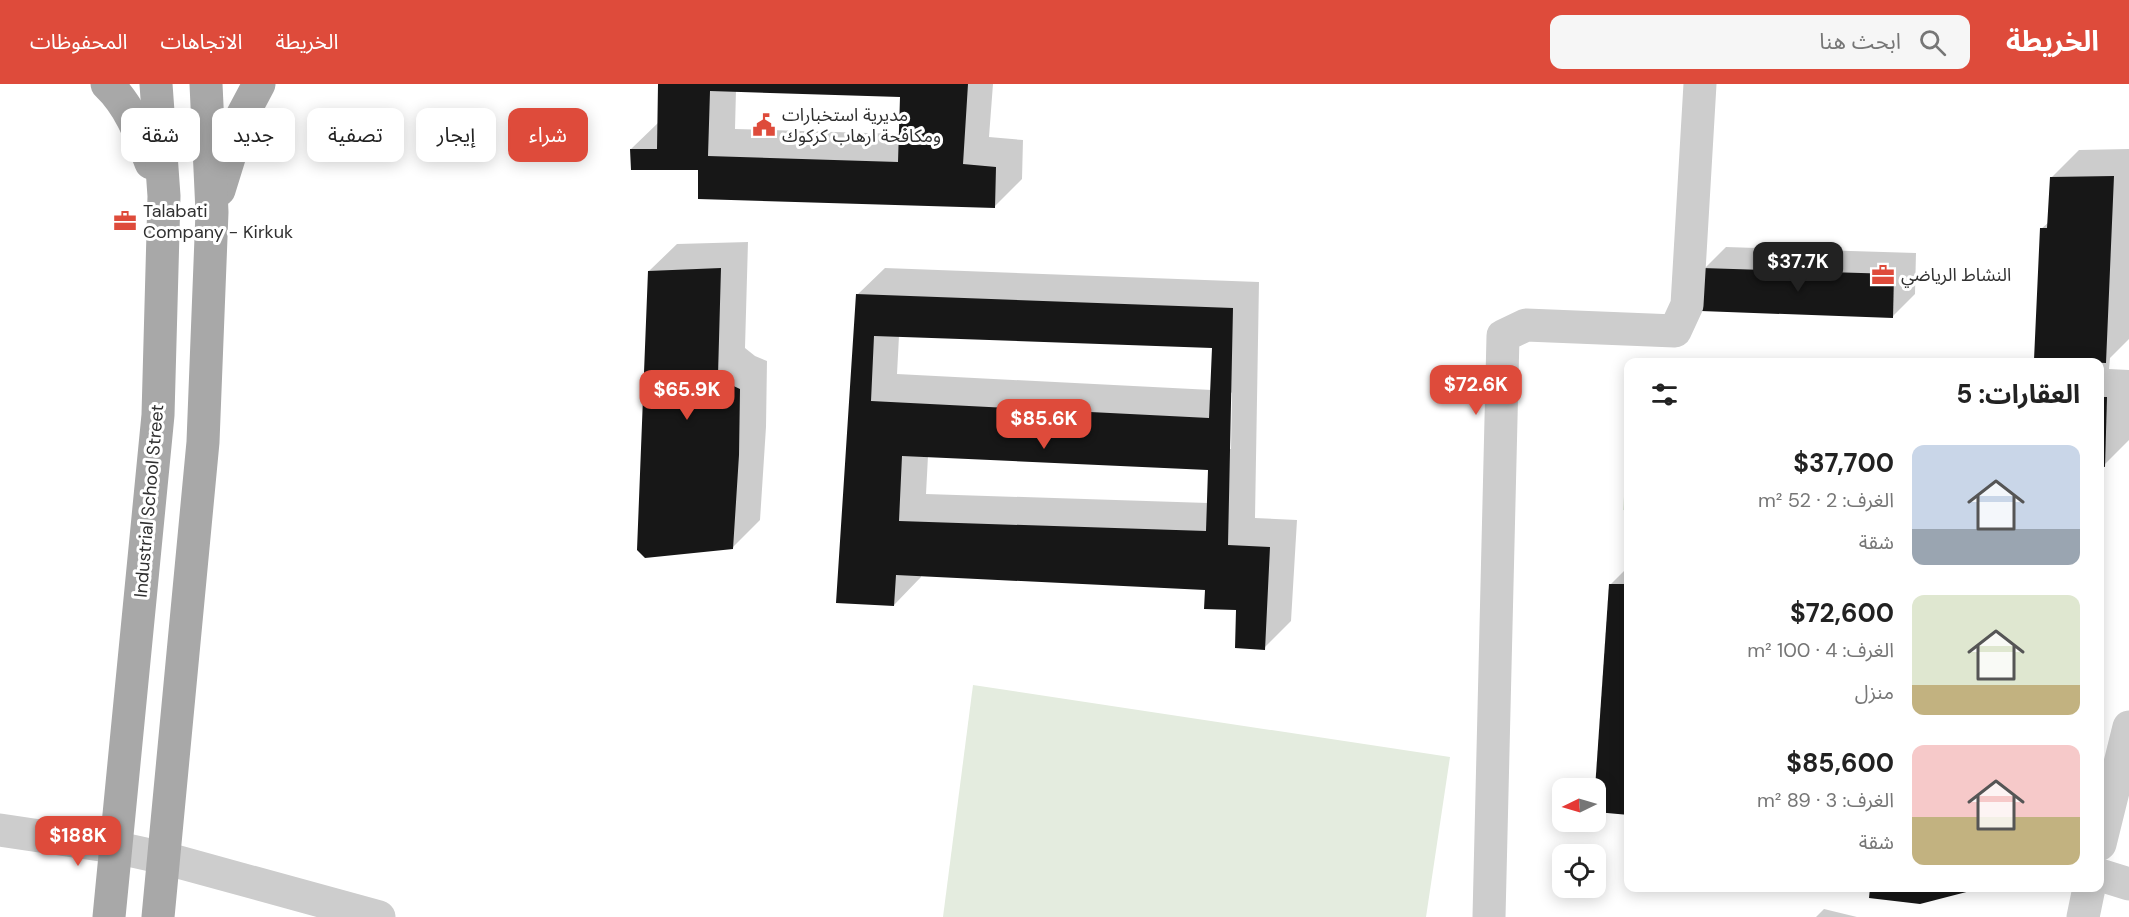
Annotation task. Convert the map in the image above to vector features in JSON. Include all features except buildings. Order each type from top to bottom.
[{"type":"main road","points":[[107,84],[136,122],[164,196]]},
{"type":"main road","name":"Industrial School Street","points":[[109,917],[114,847],[158,415],[164,196],[156,84]]},
{"type":"main road","points":[[158,917],[203,442],[212,212],[206,84]]},
{"type":"main road","points":[[212,212],[242,116],[259,84]]},
{"type":"street","points":[[1489,917],[1503,336],[1526,325],[1675,331],[1687,305],[1700,84]]},
{"type":"street","points":[[2104,828],[2129,727]]},
{"type":"street","points":[[0,830],[114,847],[164,858],[379,917]]},
{"type":"street","points":[[2104,876],[2129,884]]},
{"type":"street","points":[[2082,917],[2088,892]]},
{"type":"shaded area","points":[[973,685],[1450,757],[1426,917],[943,917]]},
{"type":"place","name":"مديرية استخبارات ومكافحة ارهاب كركوك","points":[[764,125]]},
{"type":"place","name":"Talabati Company - Kirkuk","points":[[125,221]]},
{"type":"place","name":"النشاط الرياضي","points":[[1883,275]]}]
